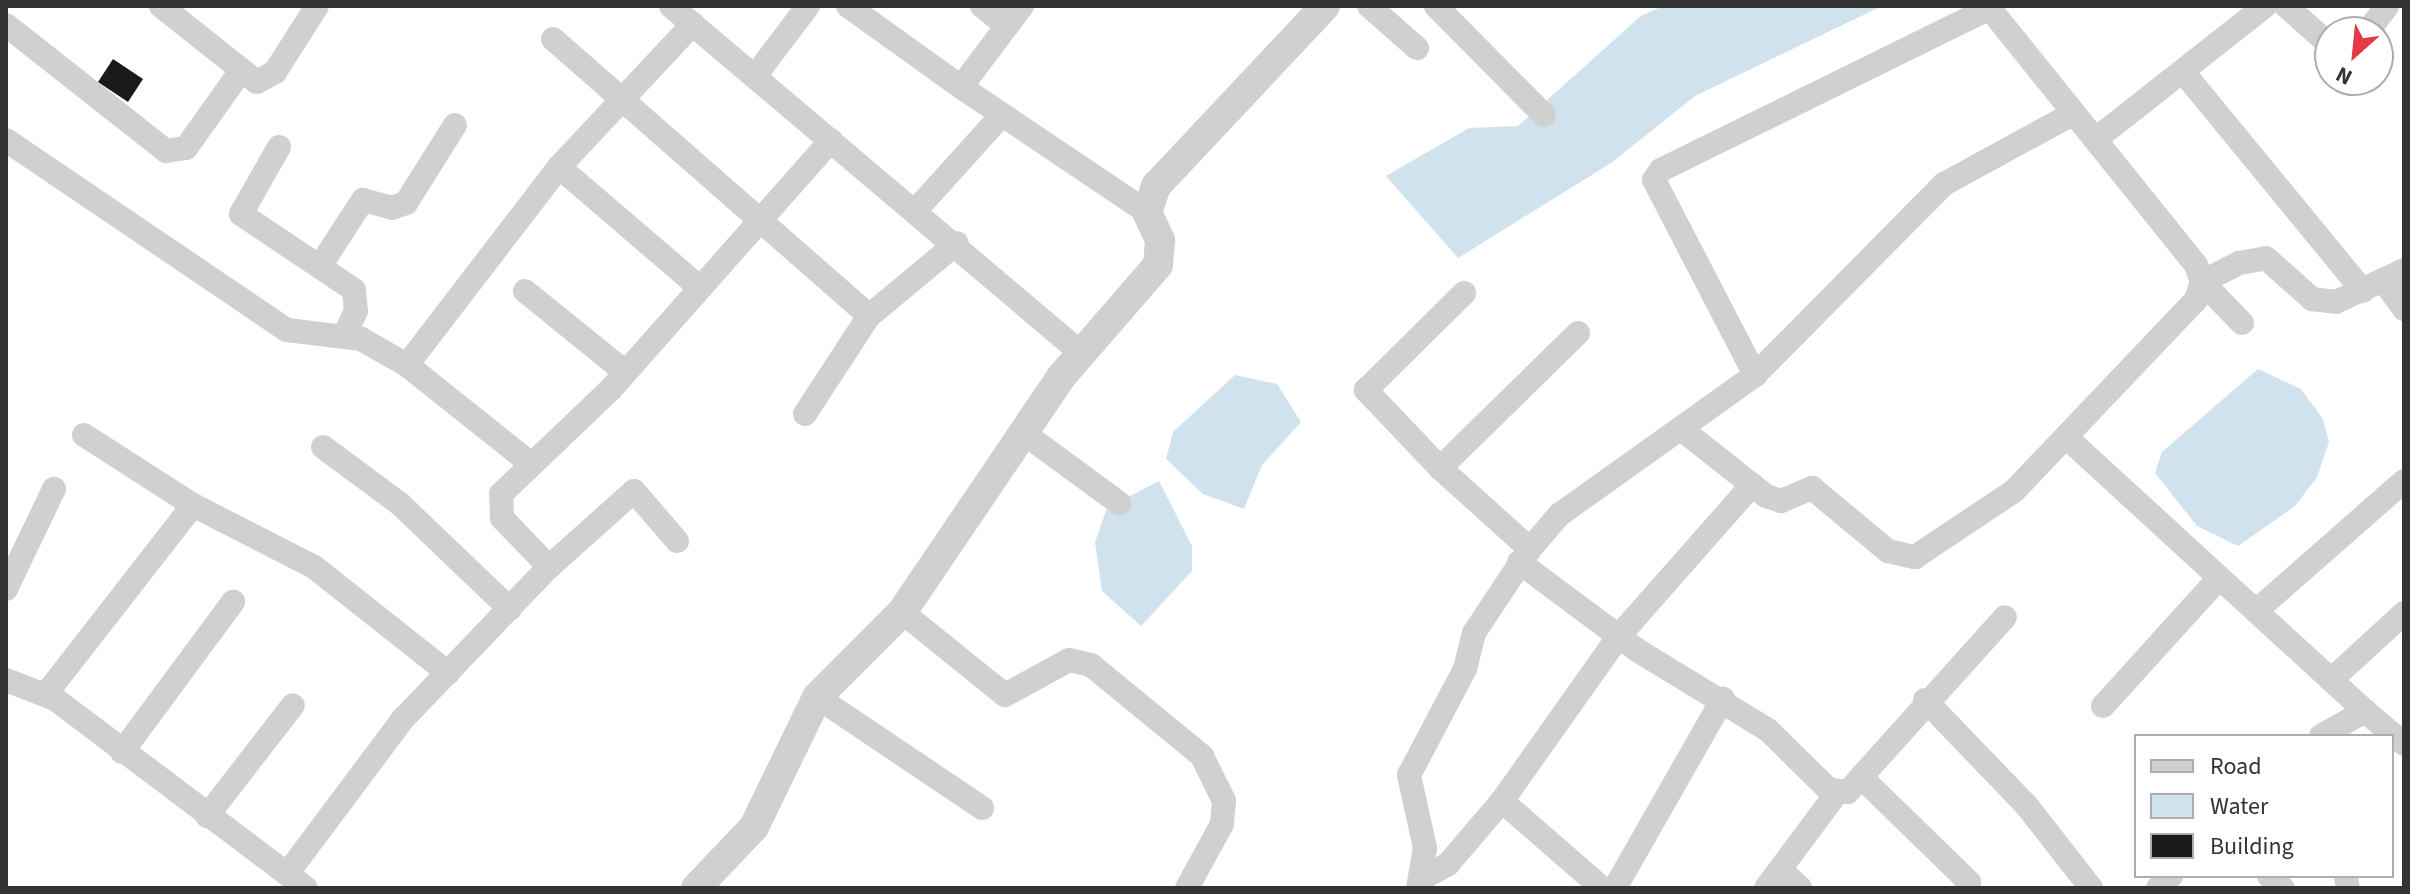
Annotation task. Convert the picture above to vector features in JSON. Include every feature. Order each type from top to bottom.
[{"type":"street","points":[[161,6],[240,72],[266,80],[317,6]]},
{"type":"street","points":[[671,6],[957,243],[1081,353]]},
{"type":"street","points":[[755,76],[808,6]]},
{"type":"street","points":[[696,888],[754,827],[817,697],[902,612],[1081,353],[1158,265],[1160,240],[1147,212],[999,118],[848,6]]},
{"type":"street","points":[[982,6],[1007,26]]},
{"type":"street","points":[[961,87],[1022,6]]},
{"type":"street","points":[[1147,212],[1156,186],[1325,6]]},
{"type":"street","points":[[1369,6],[1417,48]]},
{"type":"street","points":[[1436,6],[1544,115]]},
{"type":"street","points":[[2096,139],[2184,73],[2265,6]]},
{"type":"street","points":[[2286,6],[2314,31]]},
{"type":"street","points":[[1755,375],[1654,180],[1661,170],[1989,7],[2096,139],[2202,282],[2242,323]]},
{"type":"street","points":[[407,365],[559,167],[693,24]]},
{"type":"street","points":[[6,25],[166,151],[186,148],[240,72]]},
{"type":"street","points":[[553,39],[756,222],[869,316]]},
{"type":"street","points":[[2184,73],[2383,280],[2404,309]]},
{"type":"street","points":[[1752,485],[1618,637],[1502,801],[1448,864],[1421,883],[1409,775],[1465,669],[1474,633],[1524,556],[1559,515],[1685,432],[1755,375],[1944,184],[2074,113]]},
{"type":"street","points":[[916,210],[999,118]]},
{"type":"street","points":[[320,266],[363,200],[392,208],[406,203],[455,125]]},
{"type":"street","points":[[6,140],[287,330],[344,336],[407,365],[531,464]]},
{"type":"street","points":[[549,567],[498,506],[531,464],[625,372],[698,286],[831,140]]},
{"type":"street","points":[[279,147],[241,214],[320,266],[358,299],[344,336]]},
{"type":"street","points":[[559,167],[698,286]]},
{"type":"street","points":[[805,414],[869,316],[957,243]]},
{"type":"street","points":[[2202,282],[2266,258],[2312,299],[2336,302],[2383,280]]},
{"type":"street","points":[[1685,432],[1752,485],[1781,501],[1804,489],[1820,491],[1888,551],[1915,557],[2014,491],[2196,300],[2202,282]]},
{"type":"street","points":[[525,291],[625,372]]},
{"type":"street","points":[[1464,293],[1366,390],[1524,556],[1618,637],[1723,699],[1836,794]]},
{"type":"street","points":[[1440,468],[1578,333]]},
{"type":"street","points":[[1025,434],[1119,503]]},
{"type":"street","points":[[84,435],[193,505],[314,567],[448,673]]},
{"type":"street","points":[[2066,437],[2392,734]]},
{"type":"street","points":[[323,447],[400,504],[510,609]]},
{"type":"street","points":[[2256,611],[2404,481]]},
{"type":"street","points":[[6,589],[54,489]]},
{"type":"street","points":[[6,680],[46,694],[296,881],[403,719],[549,567],[634,491],[677,541]]},
{"type":"street","points":[[46,694],[193,505]]},
{"type":"street","points":[[2103,706],[2219,578]]},
{"type":"street","points":[[122,752],[233,602]]},
{"type":"street","points":[[902,612],[1005,695],[1069,660],[1091,665],[1202,756],[1224,801],[1222,824],[1187,888]]},
{"type":"street","points":[[2331,680],[2404,613]]},
{"type":"street","points":[[1800,888],[1774,879],[1836,794],[1861,777],[1925,700],[2005,617]]},
{"type":"street","points":[[817,697],[982,808]]},
{"type":"street","points":[[1615,888],[1723,699]]},
{"type":"street","points":[[1925,700],[2027,806],[2091,888]]},
{"type":"street","points":[[207,816],[293,705]]},
{"type":"street","points":[[2325,734],[2365,711]]},
{"type":"street","points":[[1861,777],[1969,882]]},
{"type":"street","points":[[1502,801],[1602,888]]},
{"type":"water","points":[[1664,6],[1882,6],[1695,96],[1611,163],[1458,258],[1386,176],[1469,128],[1518,126],[1642,15]]},
{"type":"water","points":[[2258,369],[2301,389],[2323,419],[2329,442],[2317,477],[2295,506],[2238,546],[2197,526],[2155,473],[2162,452]]},
{"type":"water","points":[[1235,375],[1277,384],[1301,422],[1262,465],[1244,509],[1203,494],[1166,459],[1173,432]]},
{"type":"water","points":[[1159,481],[1192,546],[1192,571],[1141,626],[1102,591],[1095,542],[1107,508]]},
{"type":"building","points":[[113,59],[143,79],[128,102],[98,82]]}]
